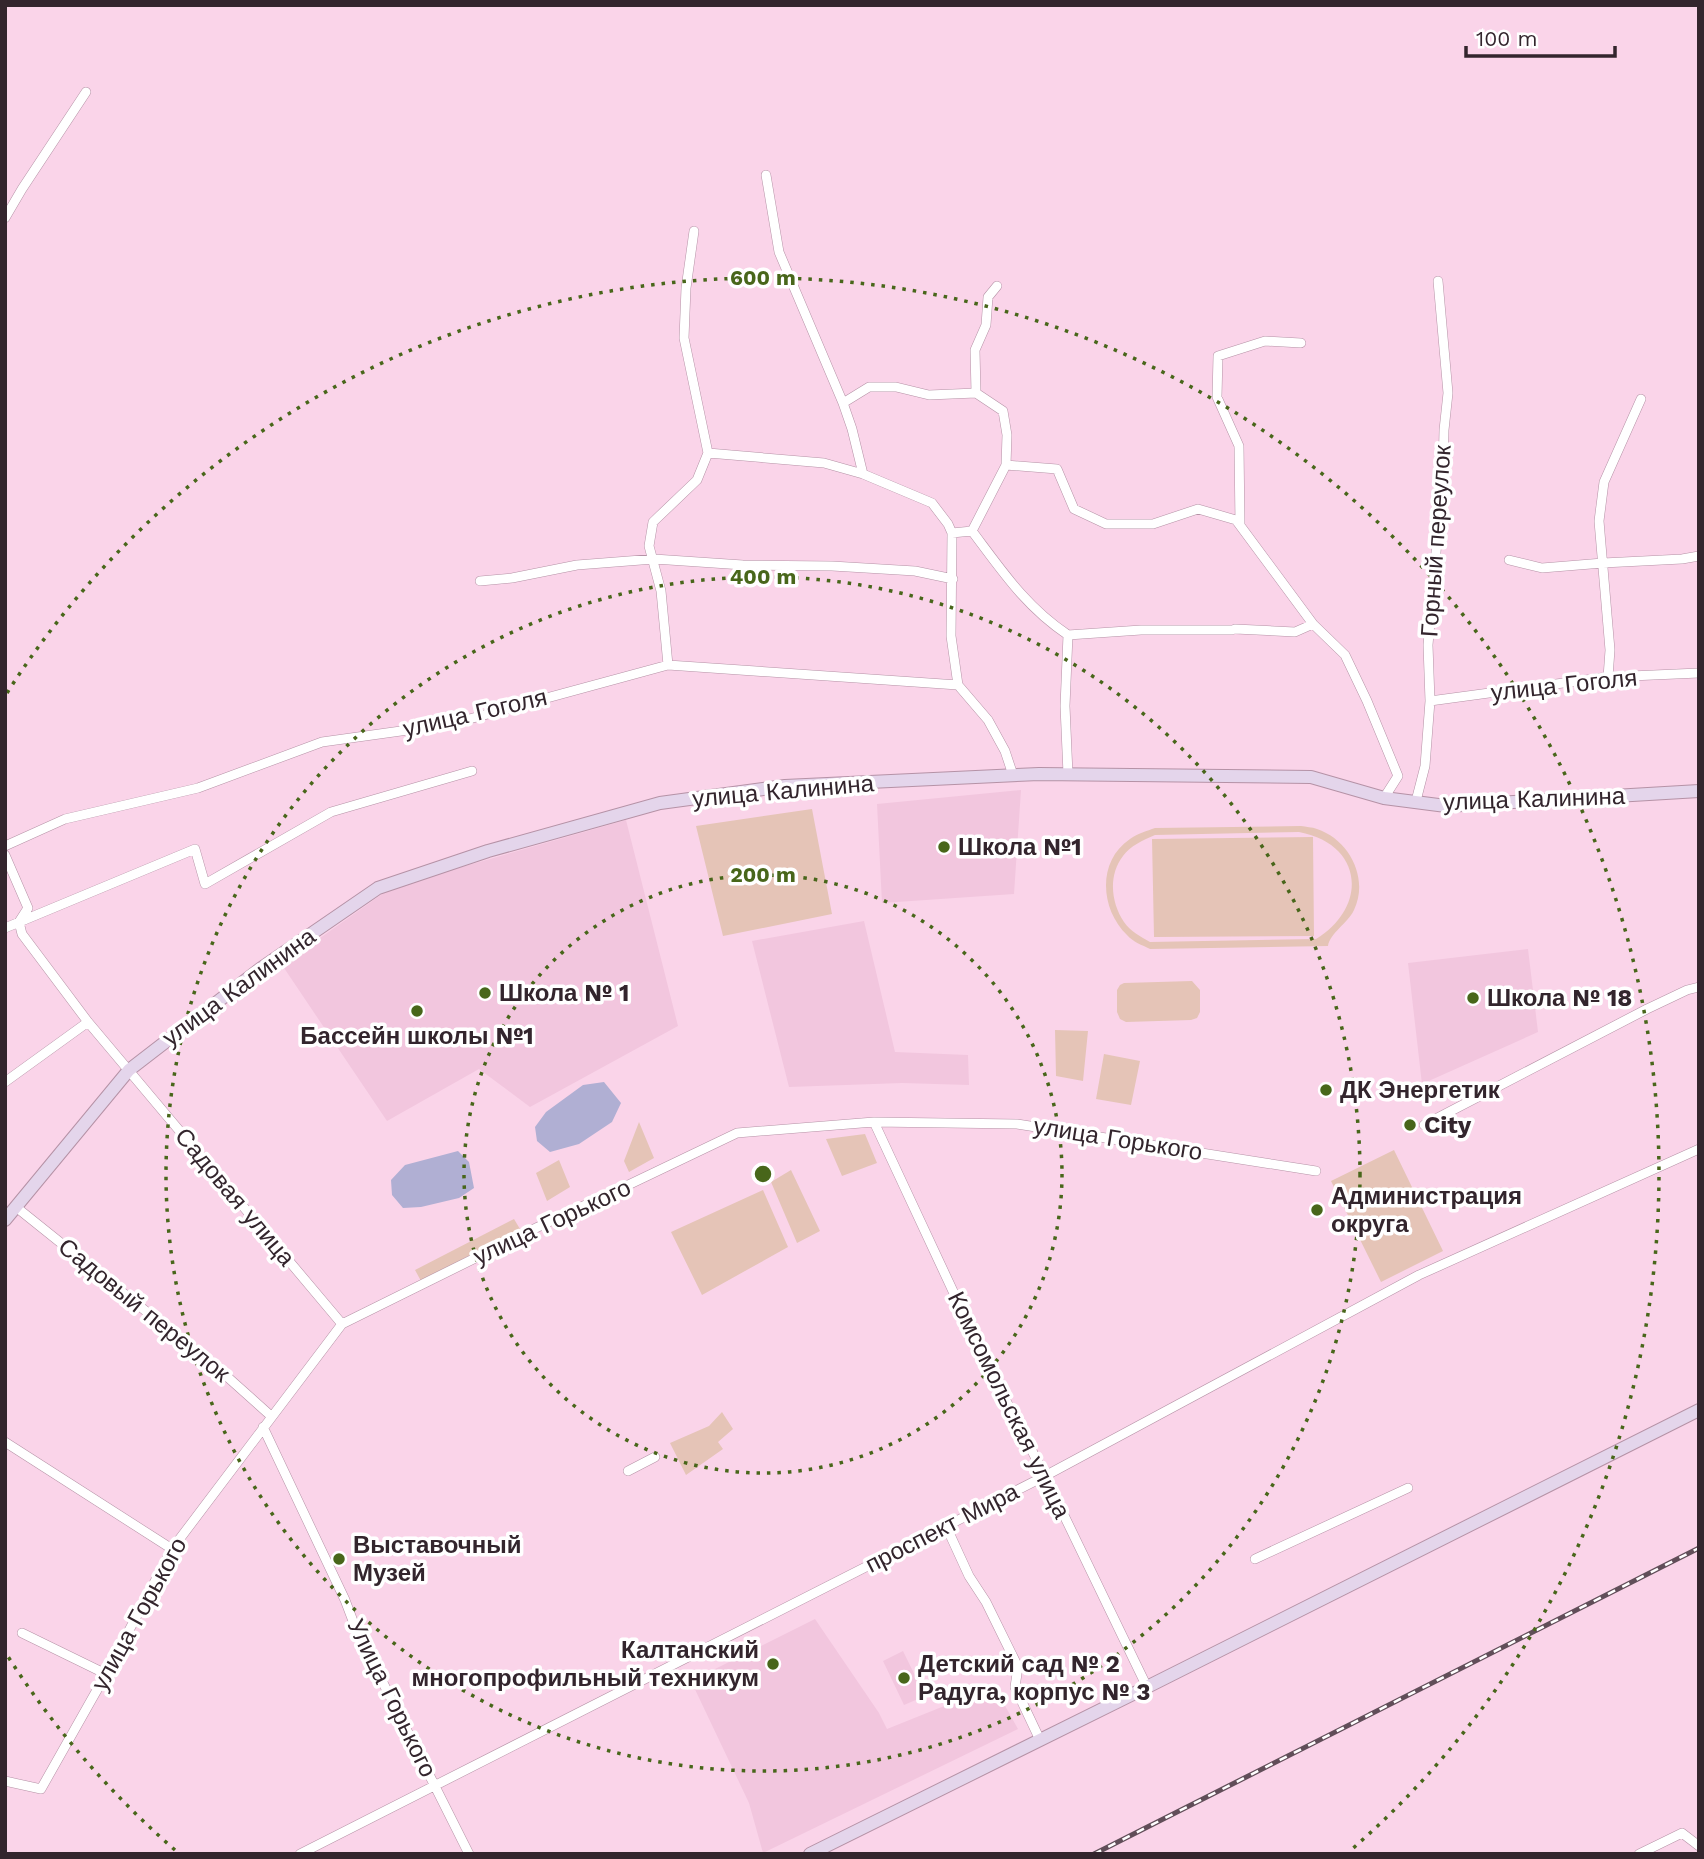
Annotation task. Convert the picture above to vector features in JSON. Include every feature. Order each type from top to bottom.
[{"type":"street","points":[[5,218],[86,92]]},
{"type":"street","points":[[766,175],[779,252],[843,403],[863,474]]},
{"type":"street","points":[[668,665],[661,591],[649,546],[653,522],[696,480],[708,453],[684,338],[686,288],[694,231]]},
{"type":"street","name":"Горный переулок","points":[[1416,801],[1425,766],[1430,701],[1427,645],[1448,393],[1438,281]]},
{"type":"street","points":[[976,393],[975,349],[986,326],[988,297],[997,286]]},
{"type":"street","points":[[1240,525],[1239,446],[1217,397],[1218,356],[1265,341],[1301,342]]},
{"type":"street","points":[[843,403],[869,387],[896,387],[929,395],[976,393],[1003,411],[1007,435],[1006,465],[972,531]]},
{"type":"street","points":[[1608,677],[1610,650],[1599,521],[1604,482],[1641,399]]},
{"type":"street","points":[[708,453],[824,463],[863,474],[932,503],[952,533],[951,636],[958,685],[988,720],[1005,751],[1013,775]]},
{"type":"street","points":[[1006,465],[1057,469],[1074,509],[1106,524],[1153,524],[1198,509],[1236,520],[1313,624],[1345,655],[1398,776],[1384,798]]},
{"type":"street","points":[[972,531],[1013,587],[1047,621],[1068,635],[1233,629],[1295,632],[1313,624]]},
{"type":"street","points":[[952,533],[972,531]]},
{"type":"street","points":[[1509,560],[1542,568],[1699,556]]},
{"type":"street","points":[[480,581],[512,578],[577,565],[654,559],[915,571],[953,579]]},
{"type":"street","points":[[1068,635],[1065,706],[1068,774]]},
{"type":"street","name":"улица Гоголя","points":[[5,846],[65,819],[198,788],[322,742],[451,724],[668,665],[958,685]]},
{"type":"street","name":"улица Гоголя","points":[[1430,701],[1608,677],[1699,673]]},
{"type":"street","points":[[5,928],[195,849],[205,884],[331,812],[472,771]]},
{"type":"street","name":"улица Калинина","points":[[5,1220],[129,1070],[260,969],[378,888],[488,851],[660,803],[785,786],[1068,774],[1311,777],[1384,798],[1446,806],[1699,791]]},
{"type":"street","points":[[5,855],[28,908],[19,922]]},
{"type":"street","name":"Садовая улица","points":[[19,922],[22,934],[88,1022],[342,1324]]},
{"type":"street","points":[[1424,1125],[1647,1009],[1687,989],[1699,987]]},
{"type":"street","points":[[5,1082],[88,1022]]},
{"type":"street","name":"улица Горького","points":[[5,1781],[41,1789],[172,1549],[342,1324],[737,1133],[874,1122],[1017,1124],[1315,1171]]},
{"type":"street","name":"Комсомольская улица","points":[[874,1122],[986,1362],[1045,1476],[1147,1687]]},
{"type":"street","name":"проспект Мира","points":[[300,1854],[1045,1476],[1419,1275],[1699,1149]]},
{"type":"street","name":"Садовый переулок","points":[[16,1207],[192,1347],[271,1416]]},
{"type":"street","points":[[810,1854],[1699,1410]]},
{"type":"street","name":"Улица Горького","points":[[263,1427],[345,1600],[356,1629],[469,1854]]},
{"type":"street","points":[[5,1442],[172,1549]]},
{"type":"street","points":[[628,1471],[654,1457]]},
{"type":"street","points":[[1255,1559],[1408,1488]]},
{"type":"street","points":[[946,1526],[1018,1667],[1015,1687],[1040,1740]]},
{"type":"street","points":[[22,1633],[106,1674]]},
{"type":"street","points":[[1639,1854],[1682,1833],[1699,1846]]},
{"type":"shaded area","name":"Школа №1","points":[[1021,790],[1014,894],[882,903],[877,804]]},
{"type":"shaded area","points":[[812,809],[832,914],[723,936],[696,826]]},
{"type":"shaded area","name":"Школа № 1","points":[[626,820],[678,1026],[530,1107],[479,1069],[387,1121],[282,965],[392,887]]},
{"type":"shaded area","points":[[1301,826],[1317,829],[1339,842],[1354,862],[1359,886],[1354,910],[1329,941],[1328,946],[1150,949],[1132,940],[1118,924],[1111,912],[1106,886],[1107,872],[1119,848],[1142,832],[1155,828]],"holes":[[[1299,832],[1320,839],[1336,849],[1346,862],[1351,878],[1351,894],[1345,910],[1333,925],[1316,939],[1150,942],[1126,925],[1116,906],[1113,880],[1118,864],[1133,846],[1155,835]]]},
{"type":"shaded area","points":[[1313,837],[1314,936],[1154,937],[1152,839]]},
{"type":"shaded area","points":[[864,921],[895,1052],[968,1055],[969,1085],[902,1083],[789,1087],[752,941]]},
{"type":"shaded area","name":"Школа № 18","points":[[1528,949],[1538,1032],[1422,1084],[1408,963]]},
{"type":"shaded area","points":[[1192,981],[1200,990],[1200,1012],[1197,1018],[1126,1022],[1120,1019],[1117,1012],[1117,990],[1120,985]]},
{"type":"shaded area","points":[[1055,1030],[1088,1031],[1083,1081],[1056,1076]]},
{"type":"shaded area","points":[[1104,1054],[1140,1061],[1131,1105],[1096,1099]]},
{"type":"shaded area","points":[[639,1122],[654,1158],[629,1172],[624,1161]]},
{"type":"shaded area","points":[[865,1134],[877,1163],[842,1176],[826,1139]]},
{"type":"shaded area","points":[[1394,1150],[1443,1251],[1381,1282],[1331,1181]]},
{"type":"shaded area","points":[[559,1160],[570,1187],[547,1201],[536,1173]]},
{"type":"shaded area","points":[[791,1170],[820,1231],[797,1243],[771,1182]]},
{"type":"shaded area","points":[[763,1190],[788,1247],[702,1295],[671,1232]]},
{"type":"shaded area","points":[[514,1219],[520,1229],[421,1281],[415,1270]]},
{"type":"shaded area","points":[[722,1412],[733,1429],[718,1442],[723,1449],[686,1475],[670,1443],[709,1426]]},
{"type":"shaded area","points":[[815,1619],[887,1729],[994,1686],[1018,1729],[763,1853],[749,1803],[691,1681]]},
{"type":"shaded area","name":"Детский сад № 2 Радуга, корпус № 3","points":[[903,1651],[925,1696],[904,1705],[883,1661]]},
{"type":"water","points":[[604,1082],[621,1103],[612,1122],[579,1144],[550,1152],[537,1141],[535,1127],[546,1112],[583,1085]]},
{"type":"water","points":[[458,1151],[469,1162],[474,1188],[459,1198],[421,1207],[403,1208],[392,1195],[391,1180],[405,1165]]},
{"type":"railway","points":[[1094,1854],[1699,1548]]},
{"type":"place","name":"Школа №1","points":[[944,847]]},
{"type":"place","name":"Школа № 1","points":[[485,993]]},
{"type":"place","name":"Школа № 18","points":[[1473,998]]},
{"type":"place","name":"Бассейн школы №1","points":[[417,1011]]},
{"type":"place","name":"ДК Энергетик","points":[[1326,1090]]},
{"type":"place","name":"City","points":[[1410,1125]]},
{"type":"place","name":"Администрация округа","points":[[1317,1210]]},
{"type":"place","name":"Выставочный Музей","points":[[339,1559]]},
{"type":"place","name":"Калтанский многопрофильный техникум","points":[[773,1664]]},
{"type":"place","name":"Детский сад № 2 Радуга, корпус № 3","points":[[904,1678]]}]
